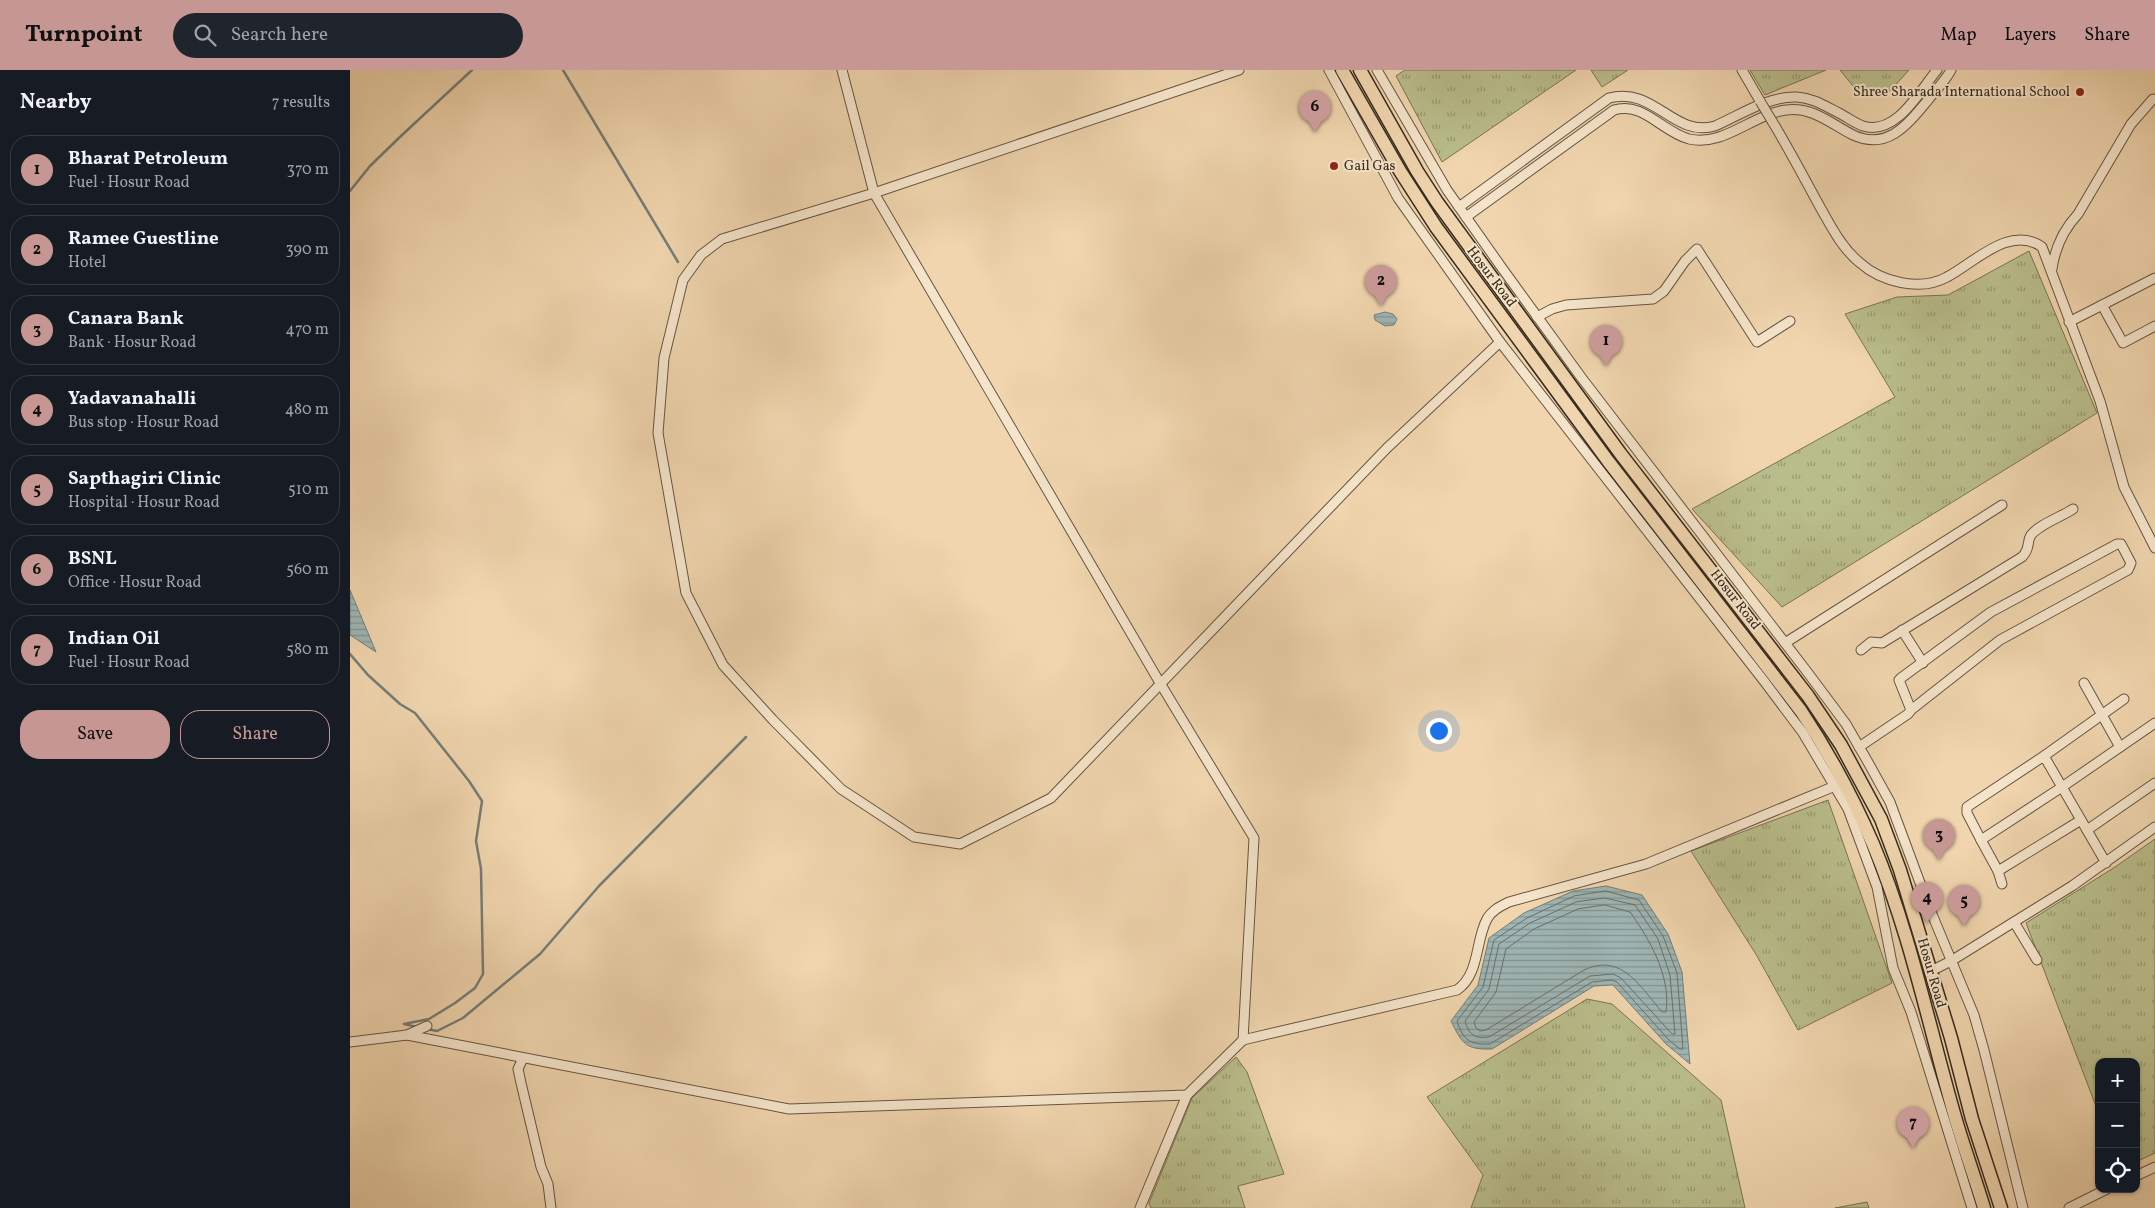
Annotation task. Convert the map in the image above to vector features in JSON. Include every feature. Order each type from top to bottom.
[{"type":"highway","name":"Hosur Road","points":[[1342,70],[1400,171],[1436,227],[1781,694],[1823,745],[1845,785],[1873,844],[1905,937],[1950,1119],[1984,1208]]},
{"type":"highway","name":"Hosur Road","points":[[1360,70],[1417,171],[1437,202],[1620,453],[1769,644],[1828,724],[1881,819],[1900,870],[1931,971],[1972,1119],[2001,1208]]},
{"type":"street","points":[[842,70],[874,193],[1160,683],[1254,838],[1242,1040]]},
{"type":"street","points":[[1239,70],[874,193],[722,239],[701,255],[683,280],[664,358],[658,433],[686,593],[723,665],[773,720],[841,789],[914,837],[960,844],[1050,798],[1387,448],[1500,342]]},
{"type":"street","points":[[1330,70],[1398,198],[1500,342],[1781,694],[1848,809],[1877,887],[1893,968],[1950,1119],[1972,1208]]},
{"type":"street","points":[[1377,70],[1447,190],[1466,217],[1657,478],[1846,724],[1890,802],[1951,961],[1974,1015],[2023,1208]]},
{"type":"street","points":[[1742,70],[1837,238],[1858,262],[1879,276],[1904,284],[1932,283],[1946,278],[1986,252],[2008,242],[2029,242],[2042,247],[2100,401],[2124,487],[2155,548]]},
{"type":"street","points":[[1459,207],[1609,98],[1636,97],[1687,126],[1704,128],[1714,126],[1776,100],[1798,97],[1822,104],[1862,126],[1879,127],[1889,124],[1899,117],[1937,70]]},
{"type":"street","points":[[1466,217],[1614,110],[1624,108],[1638,110],[1676,134],[1698,140],[1719,137],[1773,113],[1790,109],[1811,112],[1859,137],[1881,139],[1895,134],[1907,126],[1951,70]]},
{"type":"street","points":[[2052,272],[2055,252],[2069,224],[2078,214],[2131,124],[2152,99]]},
{"type":"street","points":[[1537,316],[1566,305],[1653,298],[1664,291],[1685,261],[1697,249],[1757,342],[1790,321]]},
{"type":"street","points":[[2069,322],[2155,278]]},
{"type":"street","points":[[2102,305],[2123,343],[2155,326]]},
{"type":"street","points":[[1785,643],[2002,505]]},
{"type":"street","points":[[1861,650],[1871,642],[1882,643],[2022,557],[2028,551],[2030,537],[2036,531],[2073,509]]},
{"type":"street","points":[[1859,747],[1908,714],[2000,640],[2128,570],[2131,562],[2121,544],[2117,544],[1991,612],[1900,680],[1911,710]]},
{"type":"street","points":[[1902,630],[1923,663]]},
{"type":"street","points":[[2084,683],[2120,747]]},
{"type":"street","points":[[2002,884],[1998,871],[1967,813],[1967,807],[2044,756],[2124,699]]},
{"type":"street","points":[[1981,840],[2062,788],[2155,723]]},
{"type":"street","points":[[2044,756],[2106,863]]},
{"type":"street","points":[[2087,830],[2155,783]]},
{"type":"street","points":[[1140,1208],[1187,1095],[1242,1040],[1457,990],[1466,984],[1471,974],[1487,919],[1494,910],[1509,902],[1646,864],[1835,786]]},
{"type":"street","points":[[1998,871],[2081,820]]},
{"type":"street","points":[[1931,971],[1951,961],[2106,863],[2155,827]]},
{"type":"street","points":[[2014,922],[2037,960]]},
{"type":"street","points":[[350,1042],[407,1035],[422,1028]]},
{"type":"street","points":[[407,1035],[789,1109],[1187,1095]]},
{"type":"street","points":[[523,1058],[518,1069],[541,1167],[548,1184],[551,1208]]},
{"type":"street","points":[[2140,1174],[2155,1167]]},
{"type":"street","points":[[2069,1208],[2099,1193]]},
{"type":"green space","points":[[1405,70],[1576,70],[1442,162],[1396,76]]},
{"type":"green space","points":[[1591,70],[1628,70],[1602,87]]},
{"type":"green space","points":[[1750,70],[1826,70],[1765,95]]},
{"type":"green space","points":[[1840,70],[1909,70],[1889,92],[1862,97]]},
{"type":"green space","points":[[2029,251],[2097,413],[1782,607],[1692,509],[1895,397],[1845,314],[1897,297],[1948,295]]},
{"type":"green space","points":[[1828,800],[1892,983],[1798,1030],[1757,956],[1691,851]]},
{"type":"green space","points":[[2155,839],[2155,1153],[2140,1160],[2140,1058],[2095,1058],[2095,1104],[2026,923],[2115,867]]},
{"type":"green space","points":[[1587,999],[1612,1004],[1721,1100],[1745,1208],[1471,1208],[1483,1175],[1427,1097]]},
{"type":"green space","points":[[1236,1057],[1247,1072],[1284,1174],[1238,1186],[1245,1208],[1151,1208],[1149,1203],[1192,1098]]},
{"type":"green space","points":[[1867,1202],[1869,1208],[1835,1208]]},
{"type":"water","points":[[1385,312],[1393,314],[1397,319],[1394,325],[1385,326],[1375,320],[1374,315]]},
{"type":"water","points":[[350,590],[376,652],[350,635]]},
{"type":"water","points":[[1606,886],[1642,895],[1668,934],[1682,972],[1690,1064],[1666,1044],[1613,985],[1594,986],[1492,1049],[1476,1048],[1466,1044],[1458,1035],[1451,1021],[1478,985],[1489,938],[1524,913],[1573,891]]},
{"type":"waterway","points":[[350,191],[370,166],[472,70]]},
{"type":"waterway","points":[[563,70],[678,262]]},
{"type":"waterway","points":[[350,654],[368,675],[400,704],[415,713],[469,781],[482,801],[476,841],[481,869],[483,974],[475,988],[455,1003],[429,1019],[404,1024],[417,1027]]},
{"type":"waterway","points":[[427,1029],[437,1031],[463,1018],[540,954],[599,886],[746,737]]},
{"type":"place","name":"Shree Sharada International School","points":[[2080,92]]},
{"type":"place","name":"BSNL","points":[[1315,132]]},
{"type":"place","name":"Gail Gas","points":[[1334,166]]},
{"type":"place","name":"Ramee Guestline","points":[[1381,306]]},
{"type":"place","name":"Bharat Petroleum","points":[[1606,366]]},
{"type":"place","name":"Canara Bank","points":[[1939,860]]},
{"type":"place","name":"Yadavanahalli","points":[[1927,923]]},
{"type":"place","name":"Sapthagiri Clinic","points":[[1964,926]]},
{"type":"place","name":"Indian Oil","points":[[1913,1148]]}]
